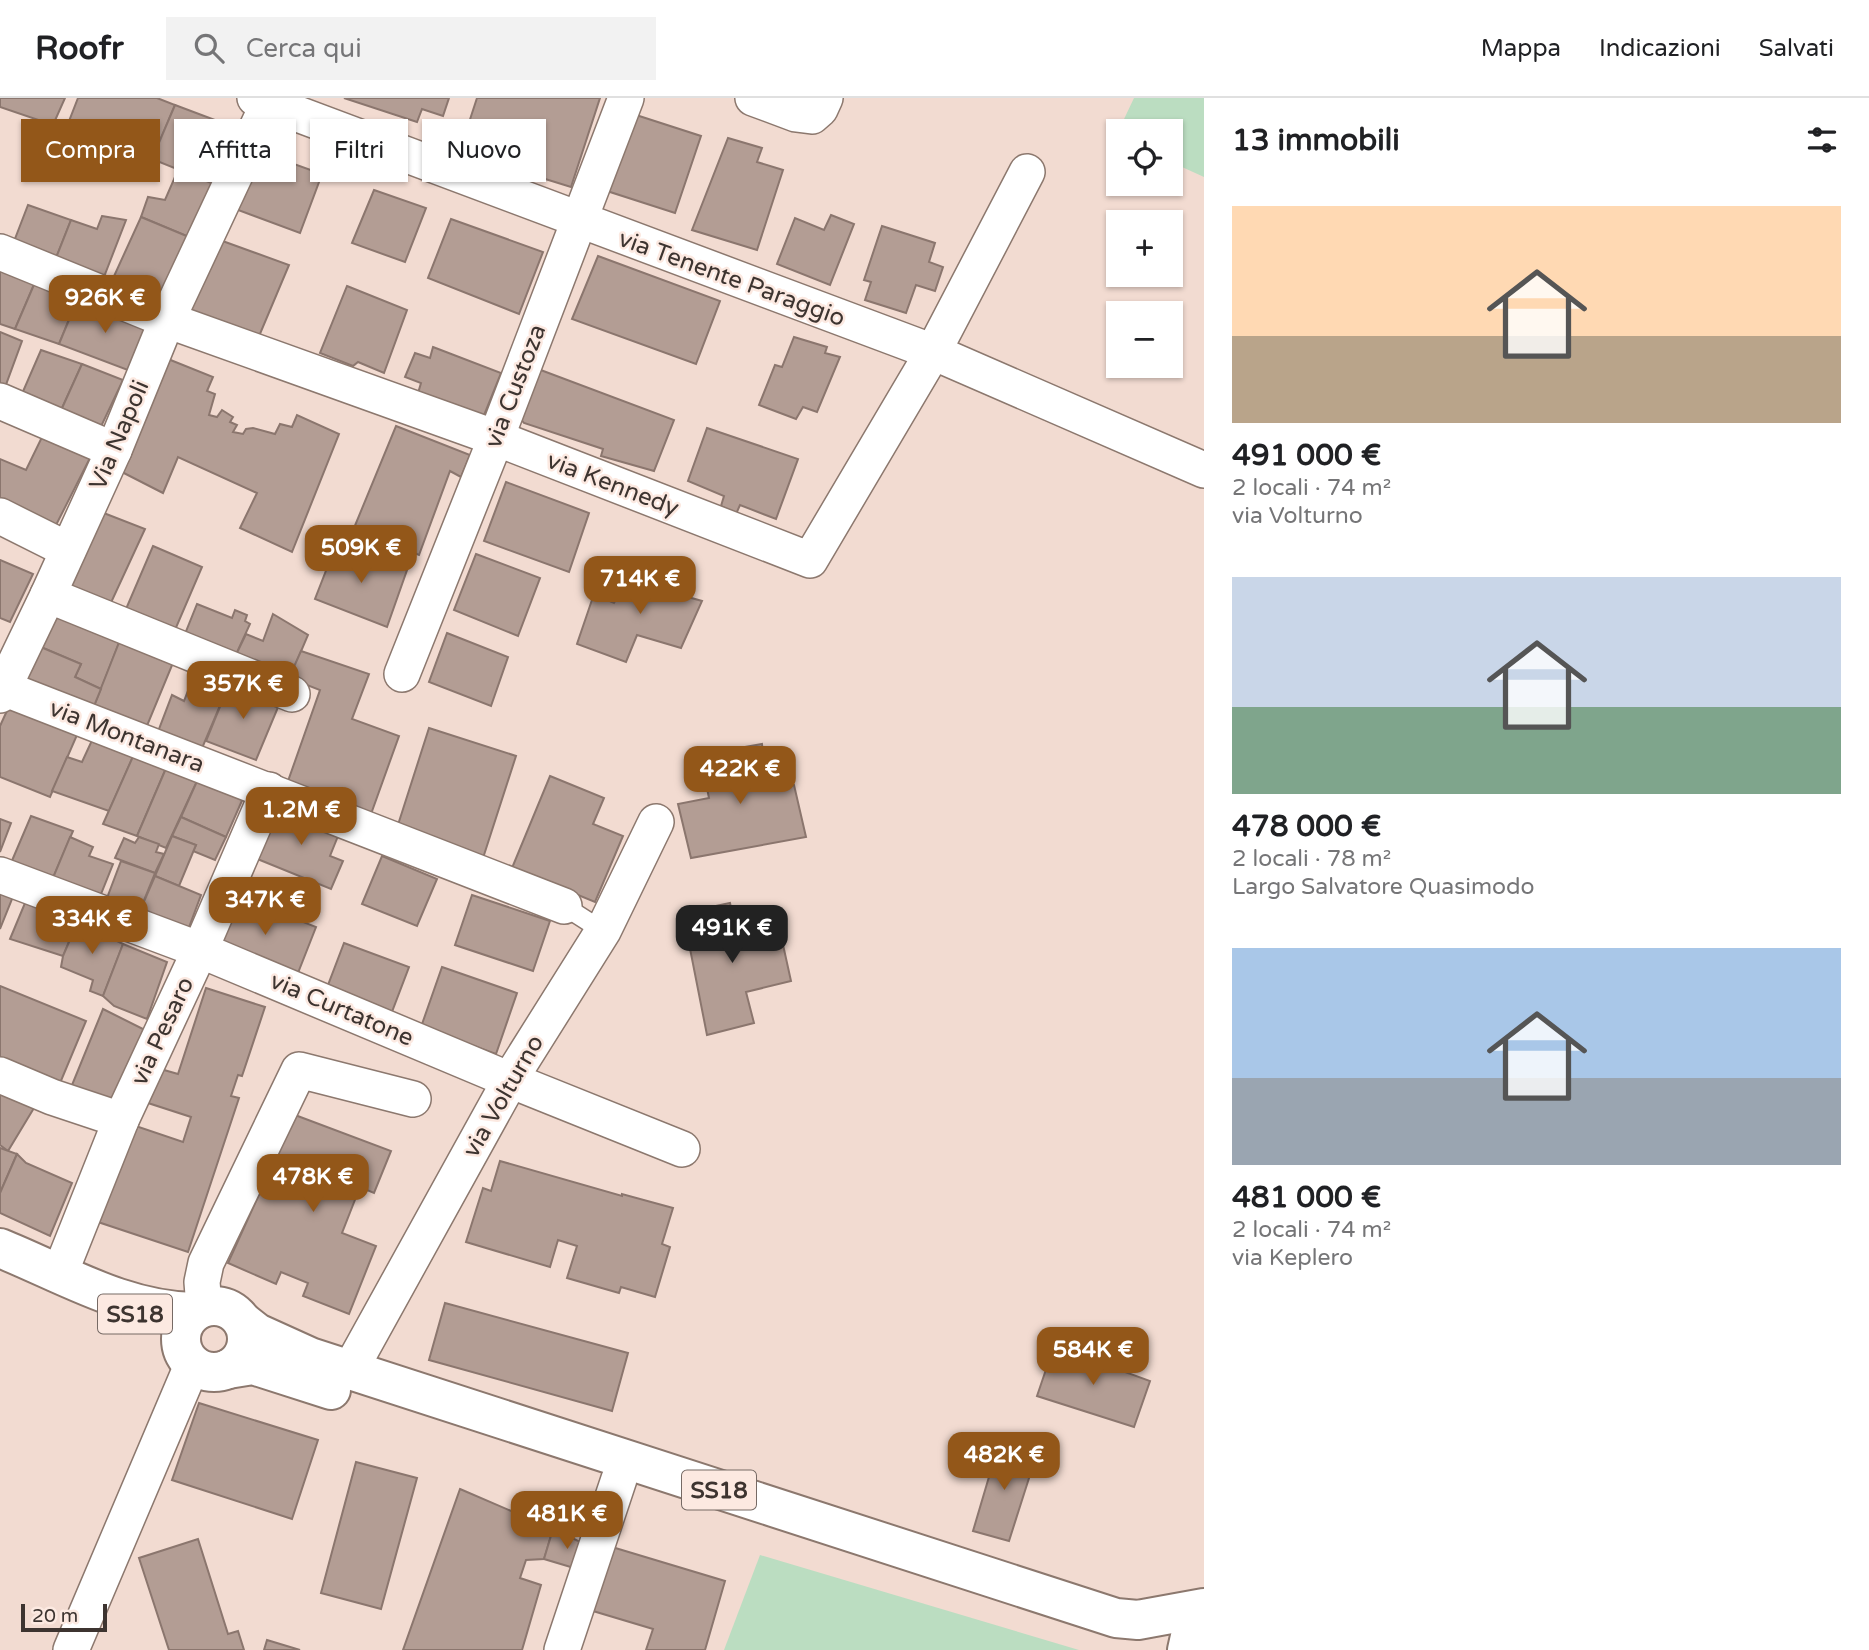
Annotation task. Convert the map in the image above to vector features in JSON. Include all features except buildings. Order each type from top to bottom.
[{"type":"main road","name":"SS18","points":[[0,1248],[140,1306],[157,1310],[226,1307],[257,1333],[278,1344],[350,1370],[1116,1619],[1138,1620],[1204,1608]]},
{"type":"main road","name":"SS18","points":[[71,1278],[139,1316],[202,1361],[253,1365],[1122,1635],[1149,1650]]},
{"type":"main road","name":"SS18","points":[[199,1310],[183,1330],[202,1361]]},
{"type":"main road","points":[[202,1361],[237,1363],[244,1354],[247,1343],[243,1322]]},
{"type":"main road","points":[[1187,1650],[1191,1632],[1204,1613]]},
{"type":"street","name":"via Custoza","points":[[402,674],[626,98]]},
{"type":"street","points":[[752,98],[796,114],[812,116],[820,109],[825,98]]},
{"type":"street","name":"via Tenente Paraggio","points":[[265,100],[578,221],[933,352],[1204,470]]},
{"type":"street","name":"Via Napoli","points":[[2,691],[114,450],[167,320],[265,100]]},
{"type":"street","name":"via Kennedy","points":[[0,252],[167,320],[496,438],[810,560],[933,352],[1027,172]]},
{"type":"street","points":[[0,401],[114,450]]},
{"type":"street","points":[[0,516],[68,550]]},
{"type":"street","points":[[48,595],[292,694]]},
{"type":"street","name":"via Montanara","points":[[2,691],[269,790],[564,906]]},
{"type":"street","name":"via Pesaro","points":[[71,1278],[121,1120],[200,950],[269,790]]},
{"type":"street","name":"via Volturno","points":[[350,1370],[510,1080],[603,931],[656,822]]},
{"type":"street","name":"via Curtatone","points":[[0,875],[200,950],[682,1149]]},
{"type":"street","points":[[199,1310],[202,1282],[210,1251],[299,1070],[413,1099]]},
{"type":"street","points":[[0,1075],[52,1097],[121,1120]]},
{"type":"street","points":[[75,1649],[202,1361]]},
{"type":"street","points":[[562,1650],[619,1479]]},
{"type":"lane","points":[[564,906],[603,931]]},
{"type":"green space","points":[[1134,98],[1204,98],[1204,177],[1183,167],[1183,119],[1124,119]]},
{"type":"green space","points":[[760,1555],[1079,1650],[724,1650]]}]
